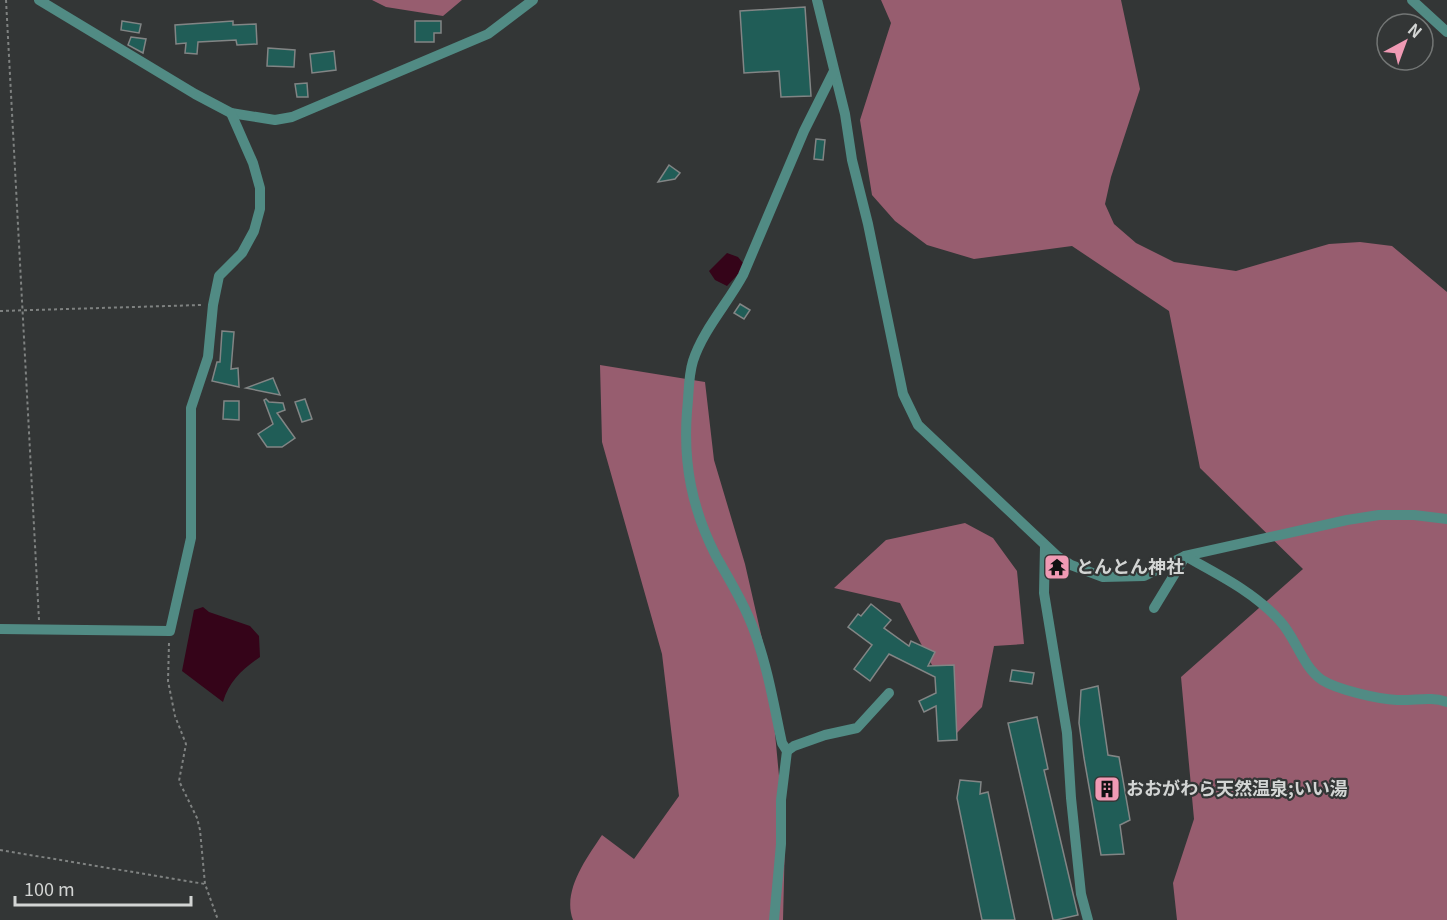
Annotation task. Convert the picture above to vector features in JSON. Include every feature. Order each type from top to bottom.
[{"type":"street","points":[[39,0],[195,94],[231,113],[275,120],[292,117],[488,34],[533,0]]},
{"type":"street","points":[[817,0],[868,224],[903,394],[918,425],[1045,546],[1071,565],[1103,577],[1144,576],[1185,556],[1347,520],[1379,515],[1414,515],[1447,519]]},
{"type":"street","points":[[1412,0],[1447,32]]},
{"type":"street","points":[[774,920],[781,844],[781,800],[787,751],[782,743],[768,673],[755,633],[742,602],[715,553],[693,502],[688,475],[686,431],[693,362],[701,344],[743,275],[804,131],[834,70]]},
{"type":"street","points":[[0,629],[170,631],[191,538],[191,408],[208,357],[213,305],[219,276],[242,253],[254,231],[260,209],[260,188],[253,163],[231,113]]},
{"type":"street","points":[[1045,546],[1044,593],[1067,733],[1081,894],[1088,920]]},
{"type":"street","points":[[1154,608],[1185,556]]},
{"type":"street","points":[[1185,556],[1250,594],[1281,621],[1308,666],[1322,680],[1354,692],[1398,700],[1436,698],[1447,702]]},
{"type":"street","points":[[787,751],[794,746],[825,735],[856,728],[889,693]]},
{"type":"path","points":[[6,0],[39,630]]},
{"type":"path","points":[[0,311],[176,304],[213,305]]},
{"type":"path","points":[[170,631],[168,681],[175,716],[186,744],[179,781],[199,824],[205,884],[218,920]]},
{"type":"path","points":[[0,850],[205,884]]},
{"type":"shaded area","points":[[372,0],[462,0],[443,16],[386,7]]},
{"type":"shaded area","points":[[881,0],[1121,0],[1140,89],[1111,177],[1105,204],[1114,224],[1136,243],[1174,262],[1236,271],[1329,244],[1360,242],[1392,246],[1447,292],[1447,920],[1177,920],[1173,883],[1194,819],[1181,677],[1303,569],[1200,468],[1169,311],[1072,246],[974,259],[927,245],[895,221],[872,195],[860,120],[891,23]]},
{"type":"shaded area","points":[[727,253],[738,257],[743,263],[742,270],[727,286],[715,280],[709,271]]},
{"type":"shaded area","points":[[600,365],[705,382],[714,460],[745,564],[769,669],[785,840],[783,920],[573,920],[570,909],[573,887],[583,865],[602,835],[634,859],[679,796],[662,654],[602,442]]},
{"type":"shaded area","points":[[965,523],[993,538],[1017,571],[1024,644],[994,646],[982,707],[956,734],[950,700],[900,603],[834,588],[886,540]]},
{"type":"shaded area","points":[[203,607],[209,612],[250,626],[259,636],[260,657],[237,676],[223,702],[182,671],[194,610]]},
{"type":"building","points":[[805,7],[811,96],[781,97],[779,71],[744,73],[740,11]]},
{"type":"building","points":[[122,21],[141,24],[139,33],[121,30]]},
{"type":"building","points":[[233,21],[233,25],[256,24],[257,44],[237,45],[236,40],[198,42],[197,54],[185,53],[186,43],[176,44],[175,25]]},
{"type":"building","points":[[415,21],[441,21],[441,33],[434,33],[434,42],[415,42]]},
{"type":"building","points":[[131,37],[146,39],[143,53],[128,45]]},
{"type":"building","points":[[268,48],[295,50],[294,67],[267,66]]},
{"type":"building","points":[[334,51],[336,70],[312,73],[310,54]]},
{"type":"building","points":[[307,83],[308,97],[297,97],[295,84]]},
{"type":"building","points":[[816,139],[825,140],[823,160],[814,159]]},
{"type":"building","points":[[669,165],[680,173],[675,179],[658,182]]},
{"type":"building","points":[[740,304],[750,310],[744,319],[734,313]]},
{"type":"building","points":[[222,331],[234,332],[231,369],[238,368],[239,387],[212,381],[217,362],[220,362]]},
{"type":"building","points":[[273,378],[280,395],[246,388]]},
{"type":"building","points":[[305,399],[312,419],[302,422],[295,402]]},
{"type":"building","points":[[264,400],[269,402],[283,403],[285,410],[277,413],[295,438],[282,447],[267,447],[258,434],[273,424]]},
{"type":"building","points":[[224,401],[239,401],[239,420],[223,419]]},
{"type":"building","points":[[871,604],[891,620],[884,628],[909,646],[911,641],[935,652],[928,666],[954,665],[957,740],[938,741],[936,706],[924,712],[919,701],[936,693],[935,677],[889,654],[870,681],[854,669],[872,645],[848,627],[858,614],[861,616]]},
{"type":"building","points":[[1012,670],[1034,673],[1032,684],[1010,681]]},
{"type":"building","name":"おおがわら天然温泉;いい湯","points":[[1098,686],[1108,755],[1119,757],[1130,820],[1120,825],[1124,854],[1101,855],[1084,758],[1079,723],[1081,690]]},
{"type":"building","points":[[1037,717],[1048,769],[1044,770],[1078,915],[1056,920],[1053,920],[1008,723]]},
{"type":"building","points":[[960,780],[981,782],[980,794],[988,792],[1015,920],[982,920],[957,798]]},
{"type":"place","name":"とんとん神社","points":[[1057,567]]},
{"type":"place","name":"おおがわら天然温泉;いい湯","points":[[1107,789]]}]
